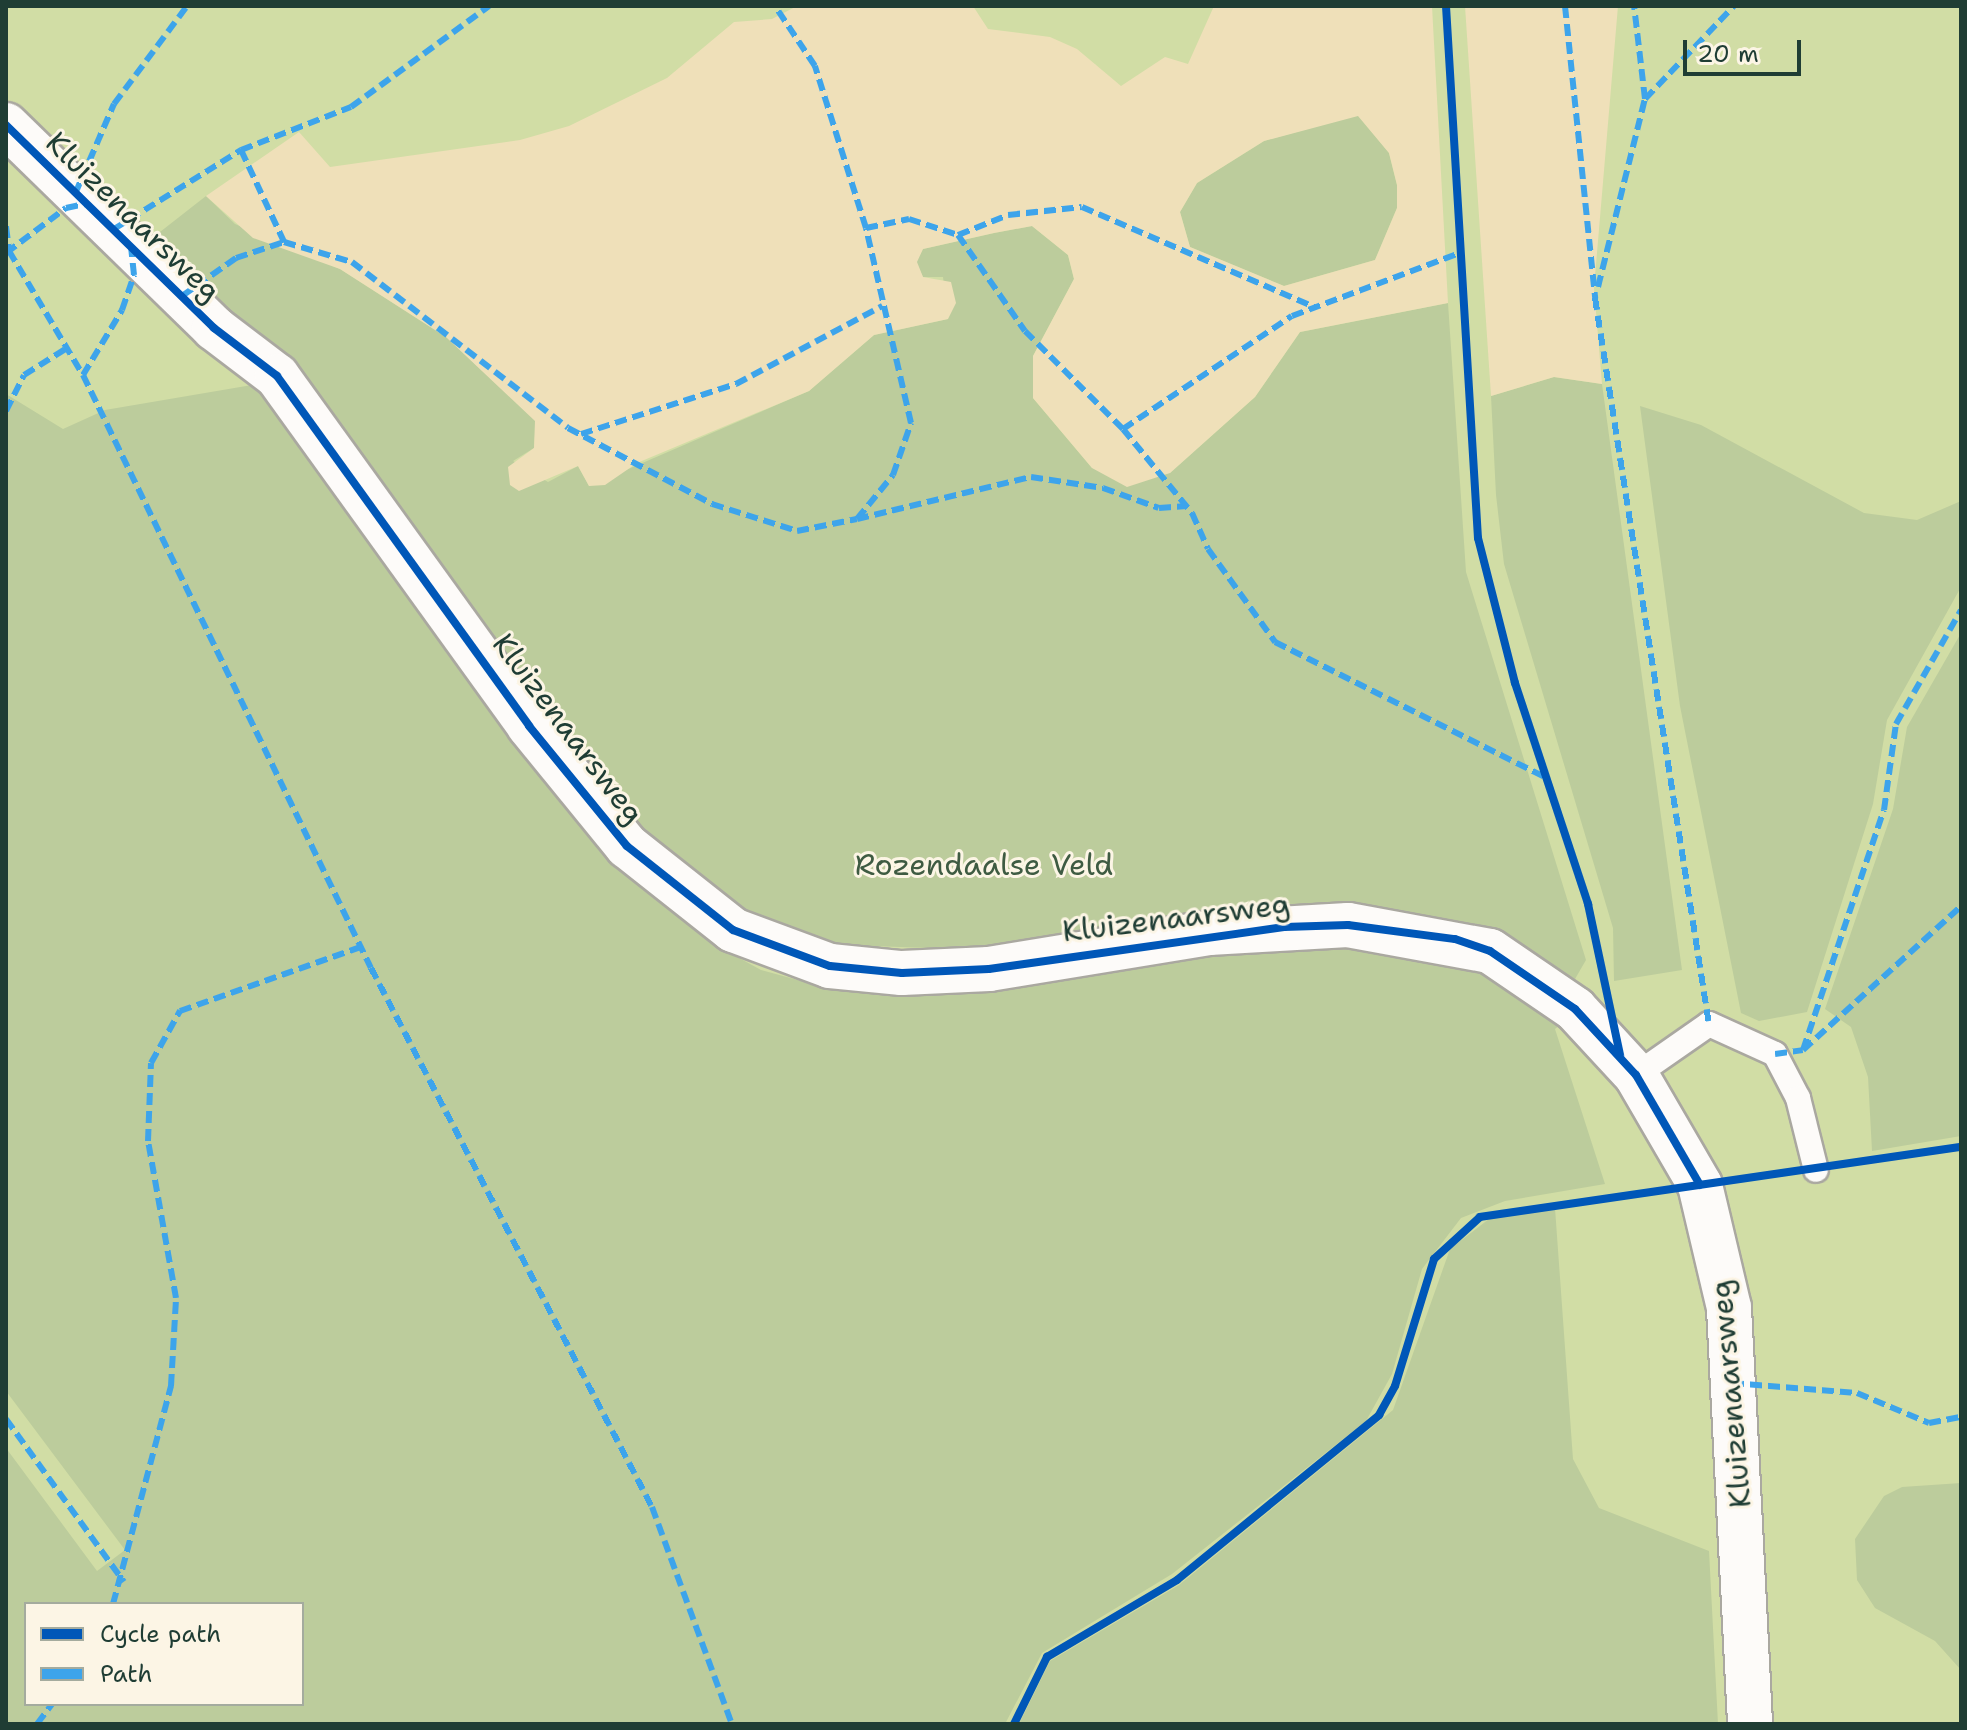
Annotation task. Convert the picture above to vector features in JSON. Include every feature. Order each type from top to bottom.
[{"type":"street","name":"Kluizenaarsweg","points":[[6,125],[214,328],[277,376],[529,726],[627,846],[733,930],[830,966],[902,973],[989,969],[1284,927],[1348,925],[1455,939],[1490,951],[1575,1009],[1636,1075],[1700,1185],[1729,1308],[1750,1724]]},
{"type":"lane","points":[[1636,1075],[1709,1024],[1775,1054],[1798,1098],[1816,1170]]},
{"type":"green space","name":"Rozendaalse Veld","points":[[6,6],[1961,6],[1961,1724],[6,1724]]},
{"type":"green space","points":[[1358,115],[1389,153],[1397,185],[1397,208],[1375,260],[1284,286],[1190,247],[1180,212],[1197,183],[1264,141]]},
{"type":"green space","points":[[206,196],[235,224],[340,269],[446,337],[536,421],[534,448],[513,461],[548,482],[578,466],[589,486],[809,391],[874,335],[948,319],[943,277],[923,277],[916,262],[923,249],[994,233],[1032,226],[1068,255],[1074,279],[1033,356],[1033,398],[1092,468],[1170,473],[1255,397],[1300,332],[1448,303],[1466,572],[1586,960],[1575,979],[1469,923],[1352,909],[986,950],[843,945],[764,923],[640,830],[252,331],[151,239]]},
{"type":"green space","points":[[1554,377],[1602,384],[1682,970],[1614,981],[1613,928],[1504,564],[1496,495],[1491,396]]},
{"type":"green space","points":[[252,385],[296,425],[604,848],[641,888],[721,948],[761,970],[816,985],[901,994],[1209,950],[1350,943],[1455,960],[1511,980],[1566,1020],[1555,1029],[1605,1184],[1505,1201],[1461,1218],[1422,1269],[1392,1374],[1366,1421],[1172,1574],[1042,1653],[1005,1724],[6,1724],[6,1448],[97,1571],[125,1550],[6,1391],[6,394],[63,429],[105,410]]},
{"type":"green space","points":[[1640,406],[1701,425],[1864,513],[1917,520],[1961,501],[1961,587],[1887,720],[1873,804],[1807,1012],[1759,1021],[1741,1013],[1680,706]]},
{"type":"green space","points":[[1961,633],[1961,1136],[1872,1151],[1868,1077],[1851,1027],[1825,1009],[1893,809],[1907,727]]},
{"type":"green space","points":[[1555,1208],[1573,1459],[1599,1508],[1709,1551],[1718,1724],[1019,1724],[1050,1661],[1179,1585],[1393,1410],[1450,1249],[1489,1219]]},
{"type":"green space","points":[[1961,1483],[1961,1670],[1935,1641],[1875,1608],[1857,1580],[1855,1539],[1884,1496],[1902,1487]]},
{"type":"sand","points":[[797,6],[973,6],[988,29],[1050,37],[1077,49],[1121,86],[1165,57],[1188,64],[1214,6],[1432,6],[1448,303],[1300,332],[1255,397],[1170,473],[1127,487],[1092,468],[1033,398],[1033,356],[1074,279],[1068,255],[1032,226],[994,233],[923,249],[917,262],[923,277],[951,282],[956,303],[948,319],[874,335],[809,391],[637,463],[605,485],[589,486],[578,466],[519,491],[510,485],[508,467],[534,448],[535,421],[446,337],[340,269],[253,238],[206,196],[299,132],[330,167],[520,140],[569,126],[667,78],[734,22],[772,19]],"holes":[[[1358,116],[1389,153],[1397,185],[1397,208],[1375,260],[1284,286],[1190,247],[1180,212],[1197,183],[1264,141]]]},
{"type":"sand","points":[[1465,6],[1618,6],[1594,288],[1602,384],[1554,377],[1491,396]]},
{"type":"marked path","points":[[75,194],[114,104],[187,6]]},
{"type":"marked path","points":[[114,229],[241,150],[351,107],[489,6]]},
{"type":"marked path","points":[[182,296],[236,258],[284,242],[352,262],[568,428],[712,504],[797,531],[857,519],[893,475],[911,423],[866,228],[815,66],[775,6]]},
{"type":"marked path","points":[[1565,6],[1595,298],[1709,1024]]},
{"type":"marked path","points":[[1598,287],[1645,99],[1634,6]]},
{"type":"marked path","points":[[1645,99],[1734,6]]},
{"type":"marked path","points":[[241,150],[284,242]]},
{"type":"marked path","points":[[6,253],[66,208],[85,204]]},
{"type":"marked path","points":[[958,235],[1008,215],[1082,207],[1314,307]]},
{"type":"marked path","points":[[866,228],[909,219],[958,235],[1025,331],[1123,429],[1292,316],[1462,252]]},
{"type":"marked path","points":[[6,226],[9,251],[83,375],[371,968],[652,1507],[732,1724]]},
{"type":"marked path","points":[[83,375],[122,310],[134,275],[131,248]]},
{"type":"marked path","points":[[581,434],[736,384],[882,306]]},
{"type":"marked path","points":[[6,411],[24,375],[67,348]]},
{"type":"marked path","points":[[1123,429],[1192,513],[1208,549],[1275,642],[1546,778]]},
{"type":"marked path","points":[[857,519],[1031,477],[1103,488],[1159,508],[1187,506]]},
{"type":"marked path","points":[[1803,1050],[1884,810],[1896,724],[1961,610]]},
{"type":"marked path","points":[[1775,1054],[1803,1050],[1961,906]]},
{"type":"marked path","points":[[114,1602],[171,1386],[176,1298],[148,1141],[151,1063],[180,1011],[361,947]]},
{"type":"marked path","points":[[1732,1383],[1857,1393],[1929,1423],[1961,1417]]},
{"type":"marked path","points":[[6,1419],[124,1582]]},
{"type":"marked path","points":[[37,1724],[50,1706]]},
{"type":"cycle path","points":[[1446,6],[1478,538],[1515,683],[1588,904],[1620,1055]]},
{"type":"cycle path","points":[[6,125],[214,328],[277,376],[529,726],[627,846],[733,930],[830,966],[902,973],[989,969],[1284,927],[1348,925],[1455,939],[1490,951],[1575,1009],[1636,1075],[1700,1185]]},
{"type":"cycle path","points":[[1014,1724],[1047,1657],[1177,1580],[1379,1415],[1395,1386],[1434,1259],[1480,1217],[1961,1147]]}]
